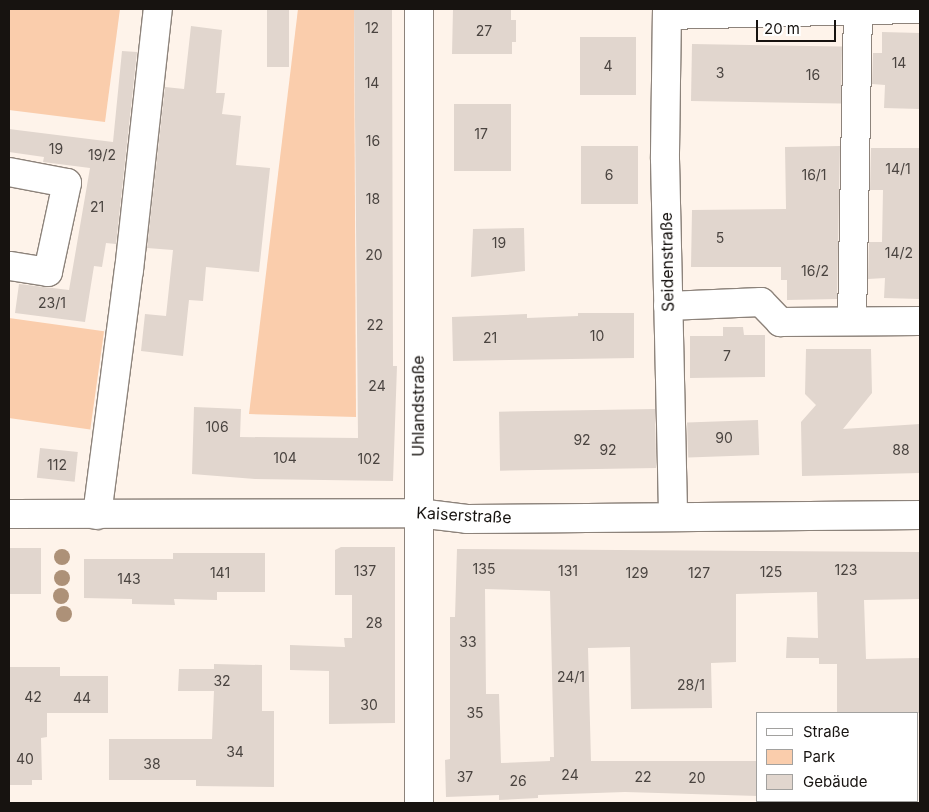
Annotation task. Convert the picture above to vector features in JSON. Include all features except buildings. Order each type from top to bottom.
[{"type":"street","points":[[97,515],[130,270],[158,9]]},
{"type":"street","name":"Uhlandstraße","points":[[419,9],[419,803]]},
{"type":"street","points":[[852,321],[858,9]]},
{"type":"street","points":[[667,12],[920,10]]},
{"type":"street","name":"Seidenstraße","points":[[667,12],[668,306],[673,515]]},
{"type":"street","points":[[9,172],[68,183],[48,272],[9,266]]},
{"type":"street","points":[[668,306],[761,302],[780,322],[920,321]]},
{"type":"street","name":"Kaiserstraße","points":[[9,514],[418,513],[467,519],[673,515],[920,515]]},
{"type":"green space","points":[[9,9],[120,9],[105,122],[9,110]]},
{"type":"green space","points":[[298,9],[354,9],[356,417],[249,414]]},
{"type":"green space","points":[[9,318],[104,331],[90,429],[9,418]]}]
